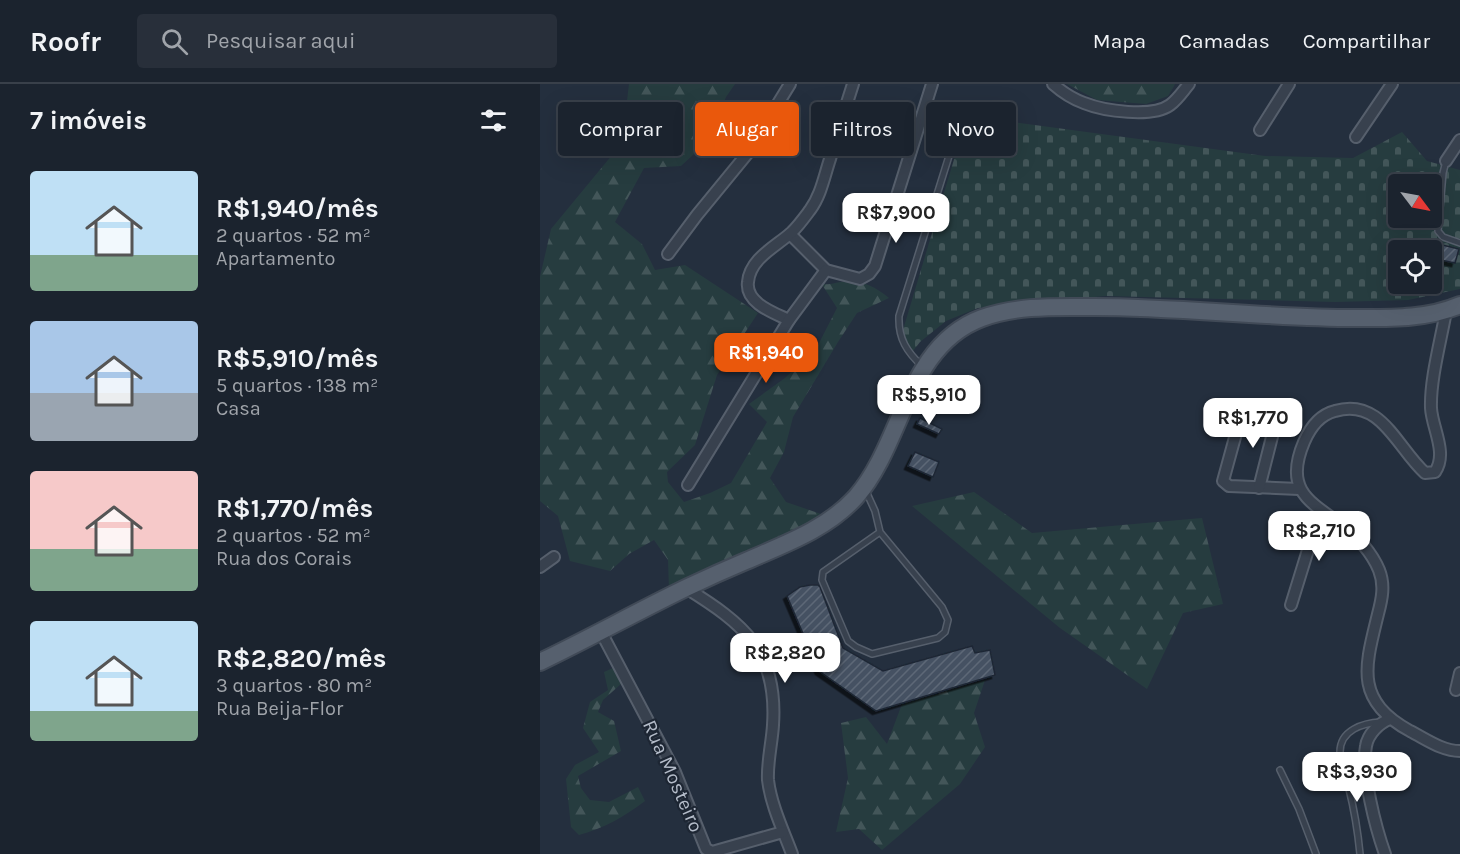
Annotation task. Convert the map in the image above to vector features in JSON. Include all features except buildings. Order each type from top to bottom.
[{"type":"main road","points":[[541,666],[686,588],[815,530],[838,513],[864,486],[884,454],[924,368],[950,336],[967,324],[999,313],[1021,309],[1145,307],[1297,318],[1394,318],[1418,316],[1453,308]]},
{"type":"street","points":[[668,254],[697,214],[747,154],[790,84]]},
{"type":"street","points":[[789,320],[767,310],[756,301],[748,293],[747,281],[761,258],[800,223],[819,193],[853,84]]},
{"type":"street","points":[[790,234],[826,270],[860,279],[868,274],[875,266],[932,84]]},
{"type":"street","points":[[1053,84],[1084,103],[1101,108],[1146,112],[1160,110],[1170,105],[1189,84]]},
{"type":"street","points":[[1260,130],[1289,84]]},
{"type":"street","points":[[1356,137],[1392,84]]},
{"type":"street","points":[[1446,161],[1460,140]]},
{"type":"street","points":[[688,485],[789,320],[826,270]]},
{"type":"street","points":[[1453,308],[1432,390],[1431,410],[1440,459],[1435,472],[1425,472],[1418,466],[1390,429],[1374,415],[1348,408],[1324,416],[1308,433],[1297,471],[1299,489],[1309,502],[1360,541],[1371,555],[1383,582],[1382,599],[1368,651],[1366,672],[1370,688],[1386,720],[1446,749],[1460,751]]},
{"type":"street","points":[[1259,488],[1277,417]]},
{"type":"street","points":[[1240,419],[1223,481],[1229,486],[1299,489]]},
{"type":"street","points":[[1292,606],[1320,511]]},
{"type":"street","points":[[540,567],[554,557]]},
{"type":"street","points":[[686,588],[724,612],[741,627],[762,657],[774,700],[768,779],[772,798],[792,854]]},
{"type":"street","name":"Rua Mosteiro","points":[[601,632],[675,772],[706,849],[712,852],[783,832]]},
{"type":"street","points":[[1456,690],[1460,673]]},
{"type":"street","points":[[1384,854],[1373,813],[1366,745],[1373,731],[1386,720]]},
{"type":"lane","points":[[924,368],[902,344],[899,335],[899,316],[949,156]]},
{"type":"lane","points":[[1446,161],[1438,231],[1443,237],[1460,243]]},
{"type":"lane","points":[[864,486],[875,512],[880,532],[942,607],[948,620],[945,632],[938,638],[872,654],[856,647],[848,640],[822,580],[824,572],[880,532]]},
{"type":"lane","points":[[1360,854],[1350,790],[1340,752],[1344,737],[1350,731],[1370,722],[1386,720]]},
{"type":"lane","points":[[1280,770],[1299,809],[1316,854]]},
{"type":"green space","points":[[629,84],[735,84],[724,102],[695,102],[695,153],[681,166],[644,168],[615,222],[642,244],[655,270],[685,265],[758,313],[717,375],[695,445],[667,472],[668,482],[684,502],[731,483],[767,422],[749,404],[785,378],[817,347],[837,308],[821,283],[861,283],[878,290],[889,298],[857,313],[793,417],[784,452],[770,478],[786,502],[821,514],[802,528],[669,589],[668,560],[654,540],[629,554],[610,571],[570,561],[558,516],[540,501],[540,277],[551,229],[611,156],[683,156],[683,102],[627,102]]},
{"type":"green space","points":[[1067,84],[1175,84],[1168,96],[1146,104],[1097,100]]},
{"type":"green space","points":[[1016,123],[1265,156],[1353,158],[1402,132],[1427,161],[1460,170],[1460,289],[1442,293],[1442,240],[1388,240],[1388,294],[1436,294],[1408,300],[1335,302],[1105,296],[978,308],[946,321],[920,342],[913,351],[907,344],[903,330],[955,156],[1016,156]]},
{"type":"green space","points":[[974,492],[1032,533],[1202,518],[1223,604],[1183,613],[1147,689],[1060,628],[912,506]]},
{"type":"green space","points":[[613,668],[621,684],[603,700],[598,712],[614,721],[621,751],[578,776],[581,788],[590,800],[609,802],[638,787],[645,801],[614,821],[579,835],[571,827],[566,779],[575,765],[599,752],[583,728],[590,702],[608,690],[604,672]]},
{"type":"green space","points":[[985,680],[974,713],[985,747],[960,784],[882,850],[859,829],[836,832],[848,778],[841,723],[866,717],[887,744],[902,704]]}]
